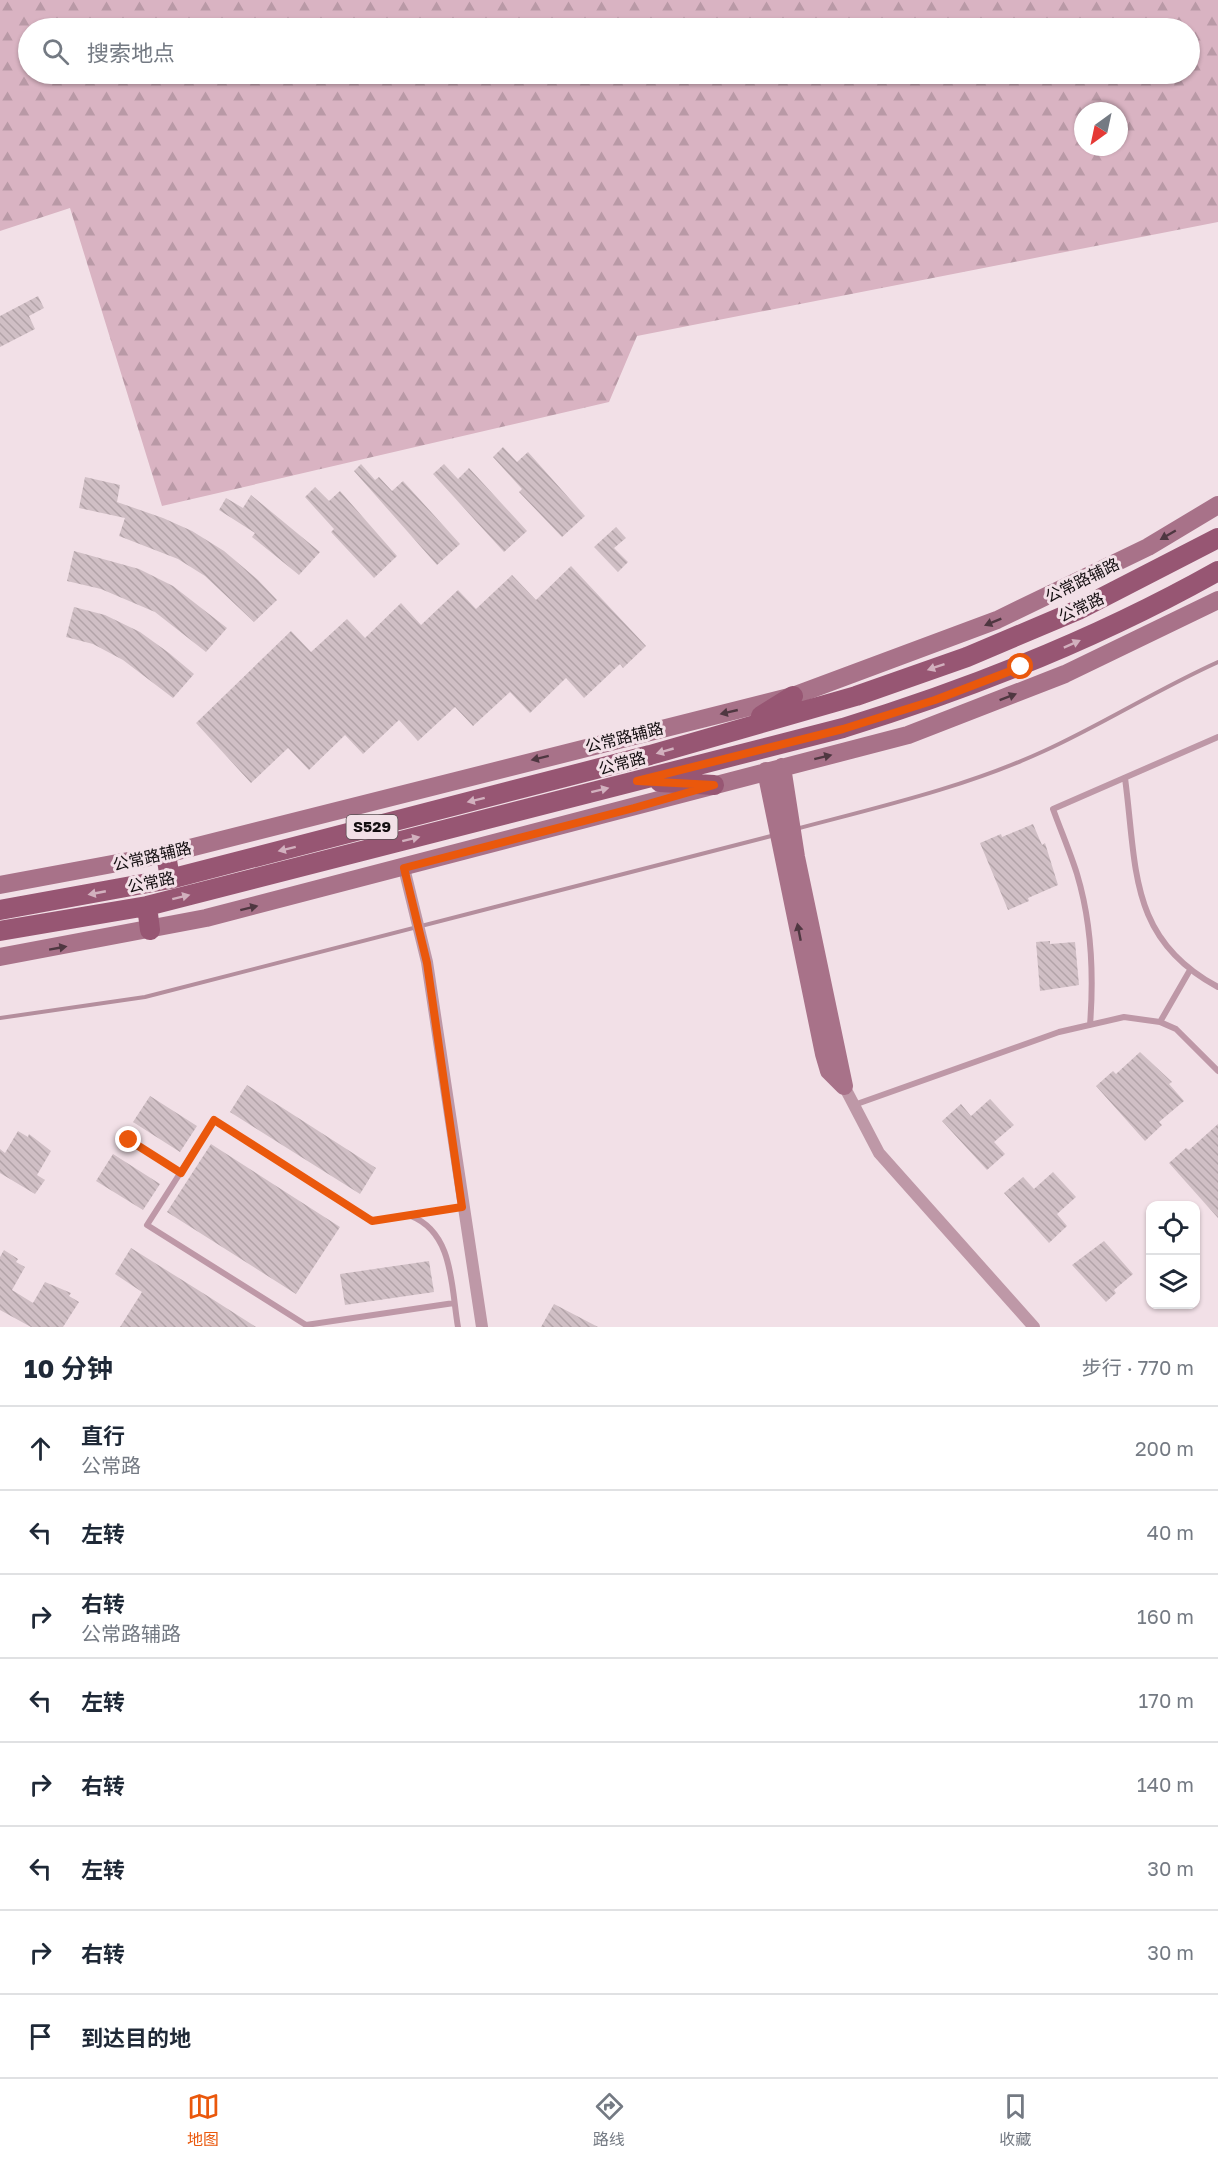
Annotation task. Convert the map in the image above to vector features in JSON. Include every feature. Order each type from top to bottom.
[{"type":"main road","name":"公常路辅路","points":[[0,885],[62,876],[166,854],[793,696],[997,620],[1138,552],[1218,505]]},
{"type":"main road","name":"公常路","points":[[0,910],[170,879],[639,758],[856,696],[967,657],[1078,610],[1218,538]]},
{"type":"main road","name":"公常路","points":[[0,931],[147,906],[843,729],[935,700],[1084,639],[1218,572]]},
{"type":"main road","points":[[0,957],[150,930],[404,868],[908,735],[1015,695],[1114,652],[1218,600]]},
{"type":"main road","points":[[741,729],[793,696]]},
{"type":"main road","points":[[774,769],[824,1054],[829,1071],[844,1086]]},
{"type":"main road","points":[[637,781],[714,785]]},
{"type":"main road","points":[[166,854],[170,879]]},
{"type":"main road","points":[[147,906],[150,930]]},
{"type":"street","points":[[404,868],[424,952],[482,1327]]},
{"type":"street","points":[[844,1086],[879,1153],[1035,1327]]},
{"type":"lane","points":[[1090,1025],[1092,975],[1088,925],[1077,876],[1053,809],[1218,738]]},
{"type":"lane","points":[[1125,777],[1140,892],[1147,914],[1157,936],[1172,955],[1190,970],[1218,987]]},
{"type":"lane","points":[[1160,1022],[1190,970]]},
{"type":"lane","points":[[854,1105],[1059,1032],[1124,1017],[1160,1022],[1190,1041],[1218,1071]]},
{"type":"lane","points":[[454,1303],[306,1326],[147,1225],[214,1120],[372,1221],[462,1207]]},
{"type":"lane","points":[[129,1140],[181,1173]]},
{"type":"lane","points":[[410,1215],[426,1224],[444,1246],[458,1327]]},
{"type":"green space","points":[[0,0],[1218,0],[1218,222],[637,336],[609,402],[162,506],[70,208],[0,231]]},
{"type":"building","points":[[38,296],[44,308],[29,316],[35,329],[0,347],[0,316]]},
{"type":"building","points":[[503,447],[517,462],[528,452],[585,516],[562,537],[519,492],[522,489],[493,457]]},
{"type":"building","points":[[361,464],[375,480],[379,477],[392,491],[403,481],[460,544],[437,565],[354,471]]},
{"type":"building","points":[[444,464],[458,479],[469,468],[527,531],[504,552],[433,474]]},
{"type":"building","points":[[85,477],[120,485],[117,502],[192,531],[224,551],[277,600],[254,622],[205,576],[178,559],[119,536],[125,518],[79,508]]},
{"type":"building","points":[[315,487],[329,501],[340,491],[397,556],[374,578],[331,532],[334,529],[305,497]]},
{"type":"building","points":[[251,495],[320,552],[299,575],[252,537],[255,533],[219,510],[226,498],[243,508]]},
{"type":"building","points":[[616,527],[626,538],[614,548],[628,562],[618,572],[594,547]]},
{"type":"building","points":[[74,551],[139,569],[173,586],[227,628],[206,652],[155,612],[101,589],[67,581]]},
{"type":"building","points":[[571,566],[646,646],[623,668],[620,664],[584,698],[566,678],[530,713],[510,692],[473,726],[455,707],[418,741],[399,720],[363,754],[345,735],[309,770],[288,748],[251,783],[196,723],[291,631],[311,652],[347,619],[365,638],[401,603],[421,625],[458,590],[476,609],[512,575],[536,600]]},
{"type":"building","points":[[74,607],[105,615],[140,632],[194,674],[173,698],[123,660],[93,644],[66,637]]},
{"type":"building","points":[[1033,824],[1042,845],[1045,843],[1058,885],[1008,910],[980,843]]},
{"type":"building","points":[[1050,941],[1050,944],[1075,942],[1079,985],[1040,991],[1036,942]]},
{"type":"building","points":[[1140,1052],[1172,1082],[1169,1084],[1184,1101],[1159,1122],[1162,1125],[1145,1141],[1096,1086],[1113,1071],[1116,1074]]},
{"type":"building","points":[[247,1085],[376,1168],[360,1194],[230,1112]]},
{"type":"building","points":[[150,1096],[197,1126],[180,1152],[133,1122]]},
{"type":"building","points":[[990,1099],[1014,1125],[994,1142],[1005,1154],[987,1170],[942,1121],[961,1104],[971,1116]]},
{"type":"building","points":[[1218,1124],[1218,1218],[1169,1163],[1186,1148],[1189,1150]]},
{"type":"building","points":[[18,1131],[28,1137],[29,1134],[51,1151],[37,1175],[45,1180],[35,1194],[0,1173],[0,1149],[5,1153]]},
{"type":"building","points":[[211,1144],[340,1227],[296,1294],[167,1212]]},
{"type":"building","points":[[113,1154],[160,1184],[143,1210],[96,1181]]},
{"type":"building","points":[[1053,1172],[1076,1197],[1057,1214],[1067,1226],[1049,1243],[1004,1193],[1023,1177],[1034,1189]]},
{"type":"building","points":[[1104,1241],[1133,1274],[1114,1290],[1116,1293],[1106,1302],[1072,1265]]},
{"type":"building","points":[[131,1248],[256,1327],[120,1327],[142,1292],[115,1274]]},
{"type":"building","points":[[4,1250],[18,1259],[16,1262],[25,1267],[12,1290],[33,1303],[45,1282],[71,1293],[69,1296],[79,1302],[63,1327],[31,1327],[0,1310],[0,1257]]},
{"type":"building","points":[[429,1261],[434,1292],[345,1305],[340,1274]]},
{"type":"building","points":[[554,1304],[598,1327],[541,1327]]},
{"type":"waterway","points":[[796,829],[953,786],[1014,764],[1066,741],[1218,662]]},
{"type":"waterway","points":[[0,1018],[145,997],[775,835]]},
{"type":"route","points":[[129,1140],[181,1173],[214,1120],[372,1221],[462,1207],[427,963],[404,868],[714,785],[637,781],[843,729],[935,700],[1021,667]]}]
